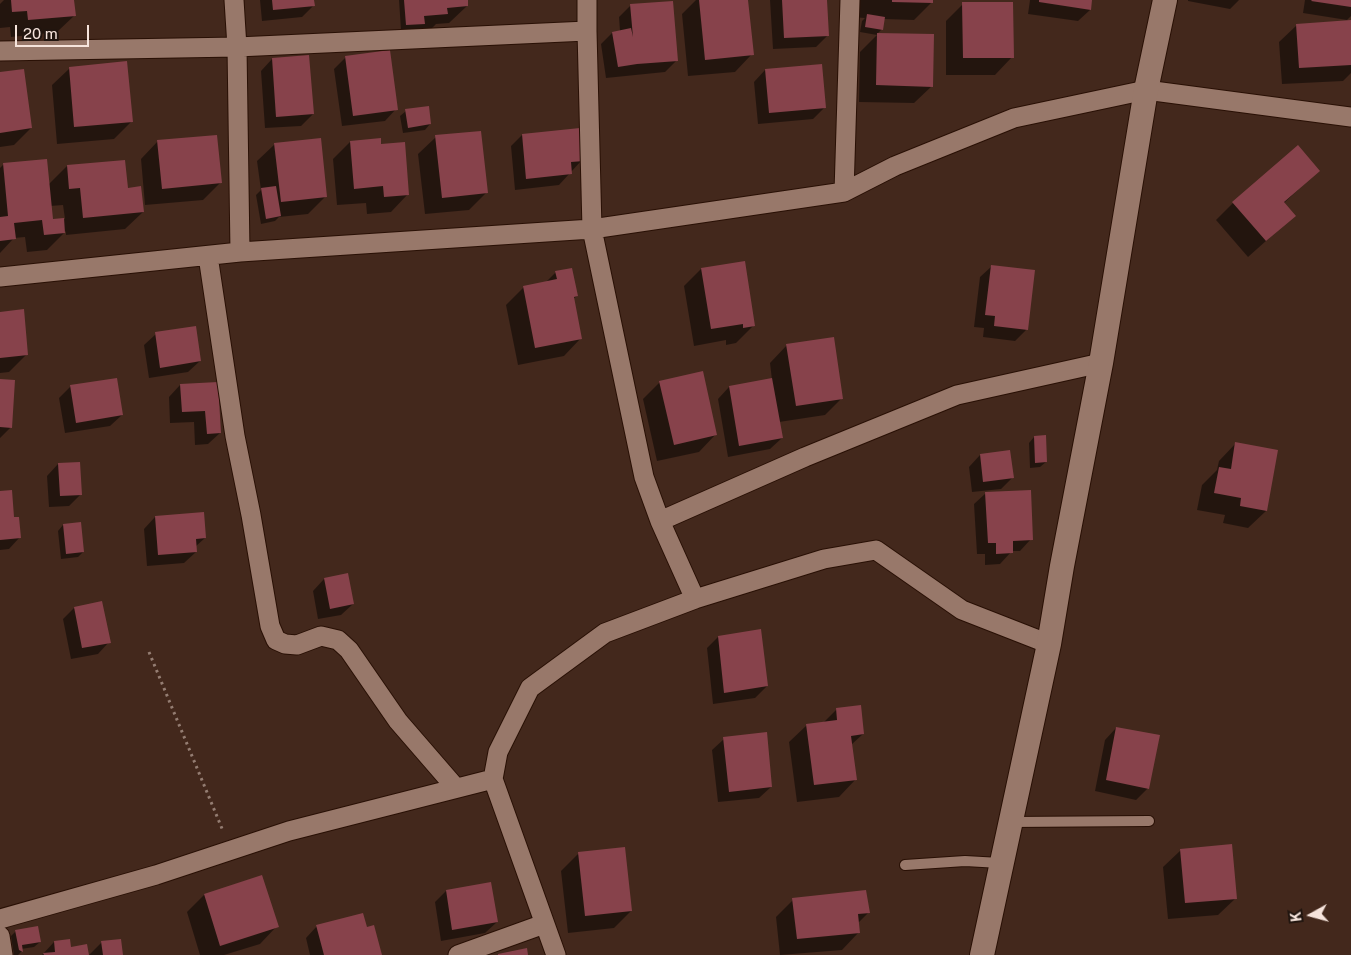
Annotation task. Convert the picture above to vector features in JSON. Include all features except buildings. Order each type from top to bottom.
[{"type":"street","points":[[234,0],[237,47],[240,252]]},
{"type":"street","points":[[587,0],[592,229],[644,477],[660,521],[694,599]]},
{"type":"street","points":[[844,192],[850,0]]},
{"type":"street","points":[[982,955],[1000,863],[1049,644],[1101,363],[1146,90],[1165,0]]},
{"type":"street","points":[[0,51],[237,47],[587,31]]},
{"type":"street","points":[[0,277],[240,252],[592,229],[844,192],[895,166],[1014,118],[1146,90],[1351,118]]},
{"type":"street","points":[[208,256],[235,436],[270,626],[276,640],[285,644],[296,645],[320,636],[338,640],[349,650],[398,721],[456,788]]},
{"type":"street","points":[[660,521],[805,457],[957,395],[1101,363]]},
{"type":"street","points":[[556,955],[493,779],[498,752],[530,688],[605,633],[694,599],[824,559],[876,550],[962,610],[1049,644]]},
{"type":"street","points":[[0,919],[156,875],[289,831],[493,779]]},
{"type":"street","points":[[458,955],[544,924]]},
{"type":"street","points":[[0,936],[3,955]]},
{"type":"lane","points":[[1010,822],[1149,821]]},
{"type":"lane","points":[[905,865],[965,861],[1000,863]]},
{"type":"path","points":[[149,652],[231,850]]}]
